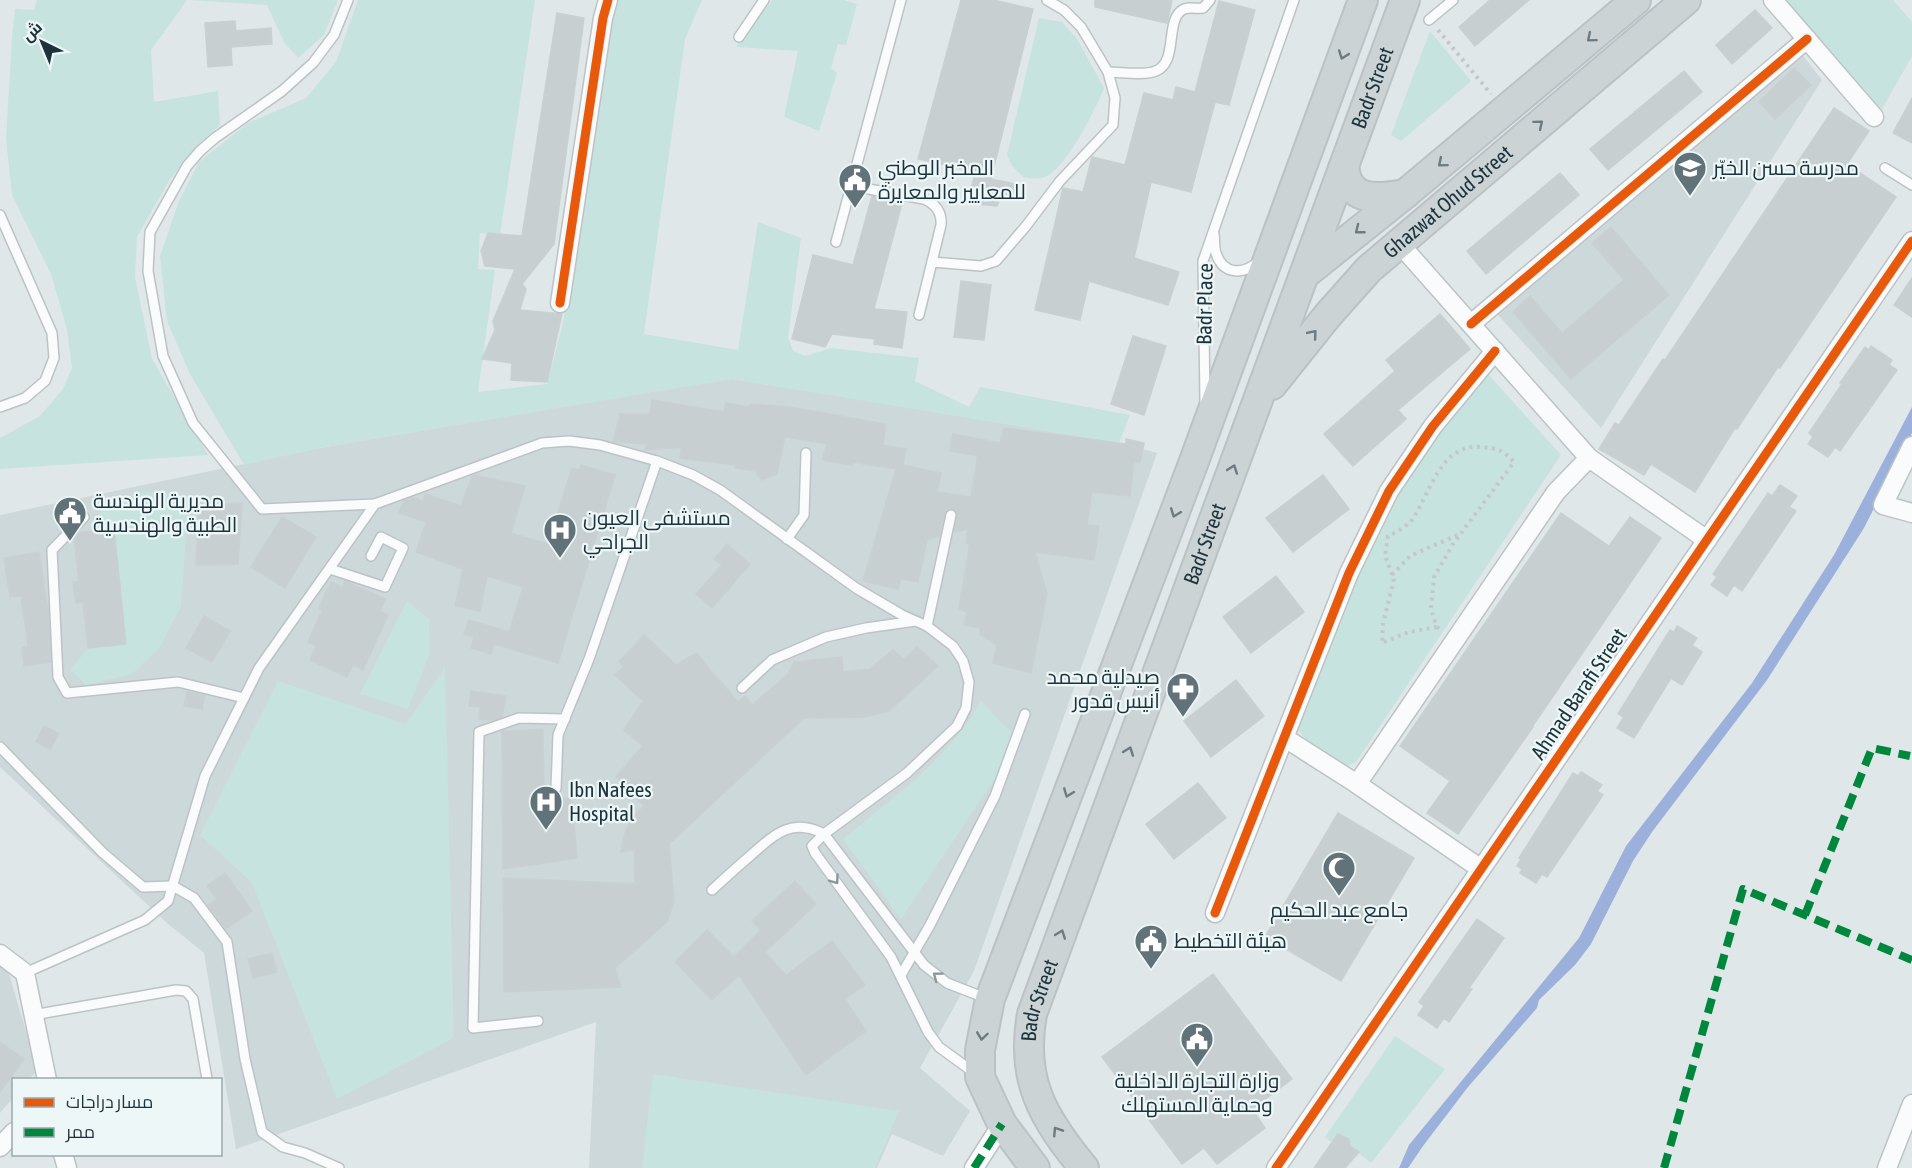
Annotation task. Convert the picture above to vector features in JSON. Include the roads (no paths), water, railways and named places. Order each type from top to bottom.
[{"type":"main road","name":"Badr Street","points":[[980,1077],[980,1050],[990,999],[1205,430],[1363,0]]},
{"type":"main road","name":"Badr Street","points":[[1034,1091],[1028,1054],[1028,1033],[1032,1014],[1405,0]]},
{"type":"main road","name":"Ghazwat Ohud Street","points":[[1246,320],[1405,195],[1636,0]]},
{"type":"main road","name":"Ghazwat Ohud Street","points":[[1245,434],[1271,386],[1328,315],[1370,269],[1398,242],[1686,0]]},
{"type":"main road","points":[[1344,166],[1345,179],[1362,196],[1374,198],[1405,195]]},
{"type":"main road","points":[[1272,249],[1286,264],[1304,275],[1335,281],[1370,269]]},
{"type":"main road","points":[[990,999],[1013,1000],[1023,1005],[1032,1014]]},
{"type":"main road","points":[[980,1077],[988,1085],[1005,1093],[1023,1095],[1034,1091],[1056,1130],[1084,1168]]},
{"type":"main road","points":[[980,1077],[1002,1124],[1035,1168]]},
{"type":"street","points":[[560,303],[603,18],[608,0]]},
{"type":"street","points":[[1773,0],[1874,117]]},
{"type":"street","points":[[1471,324],[1807,39]]},
{"type":"street","name":"Ahmad Barafi Street","points":[[1276,1168],[1912,241]]},
{"type":"street","points":[[1398,242],[1589,458],[1707,540]]},
{"type":"street","points":[[1215,913],[1349,573],[1389,491],[1433,426],[1495,351]]},
{"type":"street","points":[[1912,446],[1883,505],[1912,513]]},
{"type":"street","points":[[1357,784],[1556,492],[1589,458]]},
{"type":"street","points":[[1285,738],[1481,869]]},
{"type":"street","points":[[0,954],[25,973],[47,1078]]},
{"type":"street","points":[[1887,1168],[1912,1104]]},
{"type":"street","points":[[974,1168],[1002,1124]]},
{"type":"street","points":[[0,1147],[12,1134]]},
{"type":"lane","points":[[348,0],[334,36],[313,63],[282,91],[215,138],[187,166],[150,232],[148,271],[162,356],[193,423],[262,509],[375,504],[542,443],[569,441],[600,445],[657,461],[693,475],[720,490],[856,588],[927,626],[953,646],[963,661],[969,682],[966,708],[957,726],[906,773],[824,834],[812,846],[891,957],[928,1032],[939,1047],[980,1077]]},
{"type":"lane","points":[[739,37],[764,0]]},
{"type":"lane","points":[[837,242],[901,0]]},
{"type":"lane","points":[[932,262],[981,266],[992,264],[1026,226],[1060,181],[1113,125],[1115,98],[1108,72],[1082,27],[1064,10],[1047,0]]},
{"type":"lane","points":[[1108,72],[1150,72],[1161,68],[1167,59],[1179,12],[1188,8],[1203,8],[1210,0]]},
{"type":"lane","points":[[1282,0],[1294,1]]},
{"type":"lane","points":[[1429,20],[1453,0]]},
{"type":"lane","name":"Badr Place","points":[[1205,430],[1203,261],[1294,1]]},
{"type":"lane","points":[[1885,168],[1911,182]]},
{"type":"lane","points":[[852,186],[924,199],[939,210],[941,220],[919,315]]},
{"type":"lane","points":[[0,215],[52,333],[54,358],[45,381],[25,398],[0,407]]},
{"type":"lane","points":[[1214,231],[1216,254],[1223,266],[1232,272],[1242,272],[1254,266],[1272,249]]},
{"type":"lane","points":[[787,539],[804,514],[806,453]]},
{"type":"lane","points":[[556,788],[558,735],[589,660],[657,461]]},
{"type":"lane","points":[[25,973],[145,921],[168,901],[205,776],[259,668],[375,504]]},
{"type":"lane","points":[[927,626],[951,515]]},
{"type":"lane","points":[[84,517],[52,550],[58,677],[67,693],[178,682],[244,698]]},
{"type":"lane","points":[[330,569],[385,587],[403,548],[381,537],[371,556]]},
{"type":"lane","points":[[742,688],[772,660],[826,637],[866,628],[917,621]]},
{"type":"lane","points":[[901,975],[915,953],[994,796],[1025,714]]},
{"type":"lane","points":[[538,1021],[473,1028],[479,732],[519,718],[565,719]]},
{"type":"lane","points":[[0,747],[104,853],[143,887],[172,886],[194,898],[226,942],[245,1059],[262,1132],[283,1147],[305,1153],[339,1168]]},
{"type":"lane","points":[[712,890],[774,835],[784,830],[804,827],[824,834],[924,965],[940,979],[990,999]]},
{"type":"lane","points":[[33,1015],[176,990],[186,991],[193,999],[207,1078]]},
{"type":"water","points":[[1912,407],[1912,433],[1864,528],[1767,680],[1652,832],[1633,861],[1591,944],[1575,965],[1539,1000],[1537,1008],[1468,1087],[1408,1168],[1399,1168],[1409,1145],[1579,938],[1626,846],[1752,683],[1834,555]]},
{"type":"place","name":"مدرسة حسن الخيّر","points":[[1690,197]]},
{"type":"place","name":"المخبر الوطني للمعايير والمعايرة","points":[[855,209]]},
{"type":"place","name":"مديرية الهندسة الطبية والهندسية","points":[[70,542]]},
{"type":"place","name":"مستشفى العيون الجراحي","points":[[560,559]]},
{"type":"place","name":"صيدلية محمد أنيس قدور","points":[[1183,718]]},
{"type":"place","name":"Ibn Nafees Hospital","points":[[546,831]]},
{"type":"place","name":"جامع عبد الحكيم","points":[[1339,897]]},
{"type":"place","name":"هيئة التخطيط","points":[[1151,970]]},
{"type":"place","name":"وزارة التجارة الداخلية وحماية المستهلك","points":[[1197,1068]]}]
